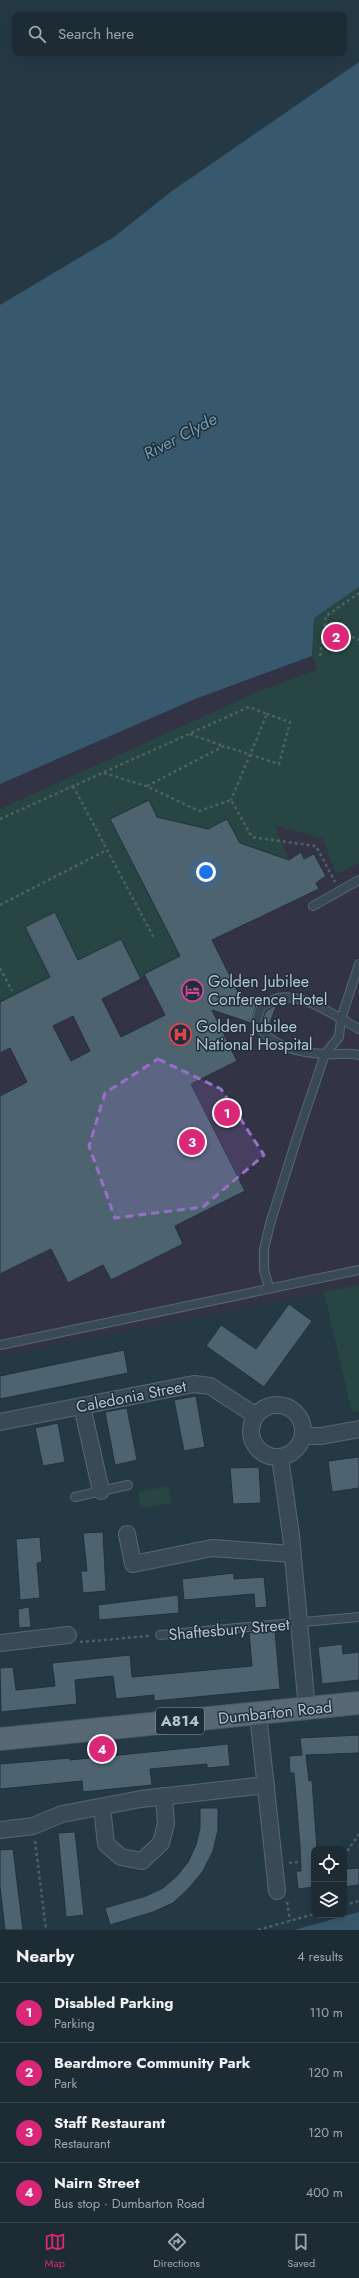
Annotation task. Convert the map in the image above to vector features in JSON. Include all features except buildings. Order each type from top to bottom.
[{"type":"main road","name":"Dumbarton Road","points":[[0,1739],[359,1703]]},
{"type":"street","name":"Caledonia Street","points":[[0,1422],[194,1384],[210,1386],[255,1415]]},
{"type":"street","points":[[270,1405],[288,1406],[301,1418],[303,1436],[295,1451],[280,1457],[263,1454],[254,1444],[250,1432],[255,1415],[270,1405]]},
{"type":"street","points":[[82,1406],[101,1491]]},
{"type":"street","points":[[303,1436],[321,1436],[359,1428]]},
{"type":"street","points":[[280,1457],[292,1554],[307,1709]]},
{"type":"street","points":[[127,1534],[133,1564],[212,1548],[292,1554]]},
{"type":"street","points":[[0,1643],[68,1635]]},
{"type":"street","points":[[258,1714],[278,1891]]},
{"type":"street","points":[[0,1830],[33,1826],[62,1814],[164,1796],[266,1785]]},
{"type":"street","points":[[102,1807],[106,1844],[121,1857],[142,1861],[161,1843],[166,1824],[164,1796]]},
{"type":"lane","points":[[313,906],[359,880]]},
{"type":"lane","points":[[269,1288],[264,1270],[264,1249],[290,1159],[326,1054],[339,1037],[341,1019],[359,964]]},
{"type":"lane","points":[[359,1029],[326,1009],[297,1000],[278,998],[261,1007],[256,1022],[261,1032],[272,1041],[301,1052],[359,1055]]},
{"type":"lane","points":[[0,1345],[359,1270]]},
{"type":"lane","points":[[75,1497],[128,1485]]},
{"type":"lane","name":"Shaftesbury Street","points":[[160,1635],[359,1617]]},
{"type":"path","points":[[320,656],[326,616],[359,593]]},
{"type":"path","points":[[324,625],[359,640]]},
{"type":"path","points":[[0,819],[249,707],[290,722],[279,764],[190,734]]},
{"type":"path","points":[[103,773],[146,786],[199,811],[231,800],[267,714]]},
{"type":"path","points":[[146,786],[224,746]]},
{"type":"path","points":[[73,786],[154,938]]},
{"type":"path","points":[[231,800],[252,837],[316,846],[340,891]]},
{"type":"path","points":[[0,905],[107,850]]},
{"type":"path","points":[[0,968],[12,991]]},
{"type":"path","points":[[68,1635],[71,1642],[160,1635]]},
{"type":"path","points":[[33,1826],[46,1930]]},
{"type":"path","points":[[347,1852],[359,1834]]},
{"type":"path","points":[[274,1864],[311,1860]]},
{"type":"path","points":[[347,1904],[359,1901]]},
{"type":"path","points":[[258,1930],[311,1915]]},
{"type":"highlighted area","points":[[158,1059],[221,1089],[264,1155],[203,1207],[115,1218],[89,1146],[105,1093]]},
{"type":"shaded area","name":"Golden Jubilee National Hospital","points":[[312,656],[323,686],[359,682],[359,1285],[0,1356],[0,784],[195,699]]},
{"type":"green space","points":[[359,587],[359,863],[336,874],[323,839],[275,825],[289,860],[240,843],[208,829],[157,817],[110,819],[180,956],[144,974],[141,979],[121,939],[78,960],[54,912],[25,927],[50,977],[0,1002],[0,809],[262,690],[317,670],[312,656],[314,618]]},
{"type":"green space","points":[[359,1285],[359,1411],[352,1412],[324,1292]]},
{"type":"green space","points":[[169,1486],[172,1503],[141,1508],[138,1492]]},
{"type":"water","name":"River Clyde","points":[[359,62],[359,587],[314,618],[312,656],[195,699],[0,784],[0,305],[114,237],[172,191]]},
{"type":"water","points":[[359,1912],[359,1930],[294,1930],[337,1918],[347,1918],[347,1915]]},
{"type":"place","name":"Beardmore Community Park","points":[[336,637]]},
{"type":"place","name":"Golden Jubilee Conference Hotel","points":[[192,990]]},
{"type":"place","name":"Golden Jubilee National Hospital","points":[[180,1035]]},
{"type":"place","name":"Disabled Parking","points":[[227,1113]]},
{"type":"place","name":"Staff Restaurant","points":[[192,1142]]},
{"type":"place","name":"Nairn Street","points":[[102,1749]]}]
